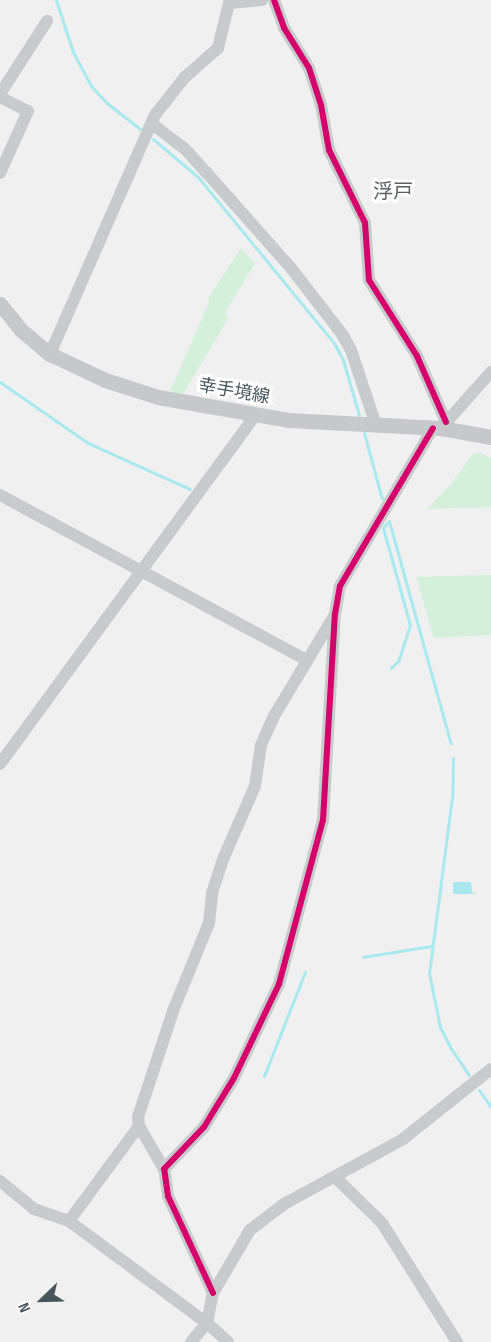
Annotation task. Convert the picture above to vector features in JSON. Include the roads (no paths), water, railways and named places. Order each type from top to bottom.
[{"type":"main road","name":"幸手境線","points":[[0,304],[21,330],[50,354],[105,380],[158,397],[255,416],[376,425],[440,426],[491,437]]},
{"type":"street","points":[[50,354],[152,123],[185,77],[218,48],[229,3],[262,0]]},
{"type":"street","points":[[274,0],[284,28],[309,68],[321,105],[329,150],[365,223],[369,280],[417,356],[440,426]]},
{"type":"street","points":[[0,173],[28,111],[0,96],[47,21]]},
{"type":"street","points":[[152,123],[186,150],[206,172],[291,268],[344,336],[376,425]]},
{"type":"street","points":[[164,1168],[204,1127],[234,1078],[279,984],[323,820],[335,614],[340,586],[440,426],[491,372]]},
{"type":"street","points":[[0,764],[255,416]]},
{"type":"street","points":[[0,495],[307,660]]},
{"type":"street","points":[[213,1293],[168,1196],[164,1168],[139,1126],[138,1117],[173,1011],[209,923],[212,893],[224,857],[255,786],[261,745],[274,716],[335,614]]},
{"type":"street","points":[[191,1342],[207,1323],[213,1293],[250,1230],[284,1204],[336,1178],[403,1139],[491,1069]]},
{"type":"street","points":[[69,1221],[139,1126]]},
{"type":"street","points":[[336,1178],[382,1223],[457,1342]]},
{"type":"street","points":[[0,1181],[34,1209],[69,1221],[207,1323],[228,1342]]},
{"type":"water","points":[[453,882],[471,882],[472,892],[477,894],[453,894]]},
{"type":"waterway","points":[[56,0],[73,52],[91,86],[107,103],[140,129]]},
{"type":"waterway","points":[[153,139],[198,177],[334,343],[343,360],[359,415]]},
{"type":"waterway","points":[[0,382],[88,443],[190,489]]},
{"type":"waterway","points":[[364,433],[382,499]]},
{"type":"waterway","points":[[389,521],[451,744]]},
{"type":"waterway","points":[[389,521],[383,528],[410,625],[398,661],[391,668]]},
{"type":"waterway","points":[[453,758],[452,797],[429,973],[440,1027],[469,1075]]},
{"type":"waterway","points":[[363,957],[431,946]]},
{"type":"waterway","points":[[264,1076],[305,972]]},
{"type":"waterway","points":[[479,1090],[491,1107]]},
{"type":"district","name":"浮戸","points":[[393,192]]}]
